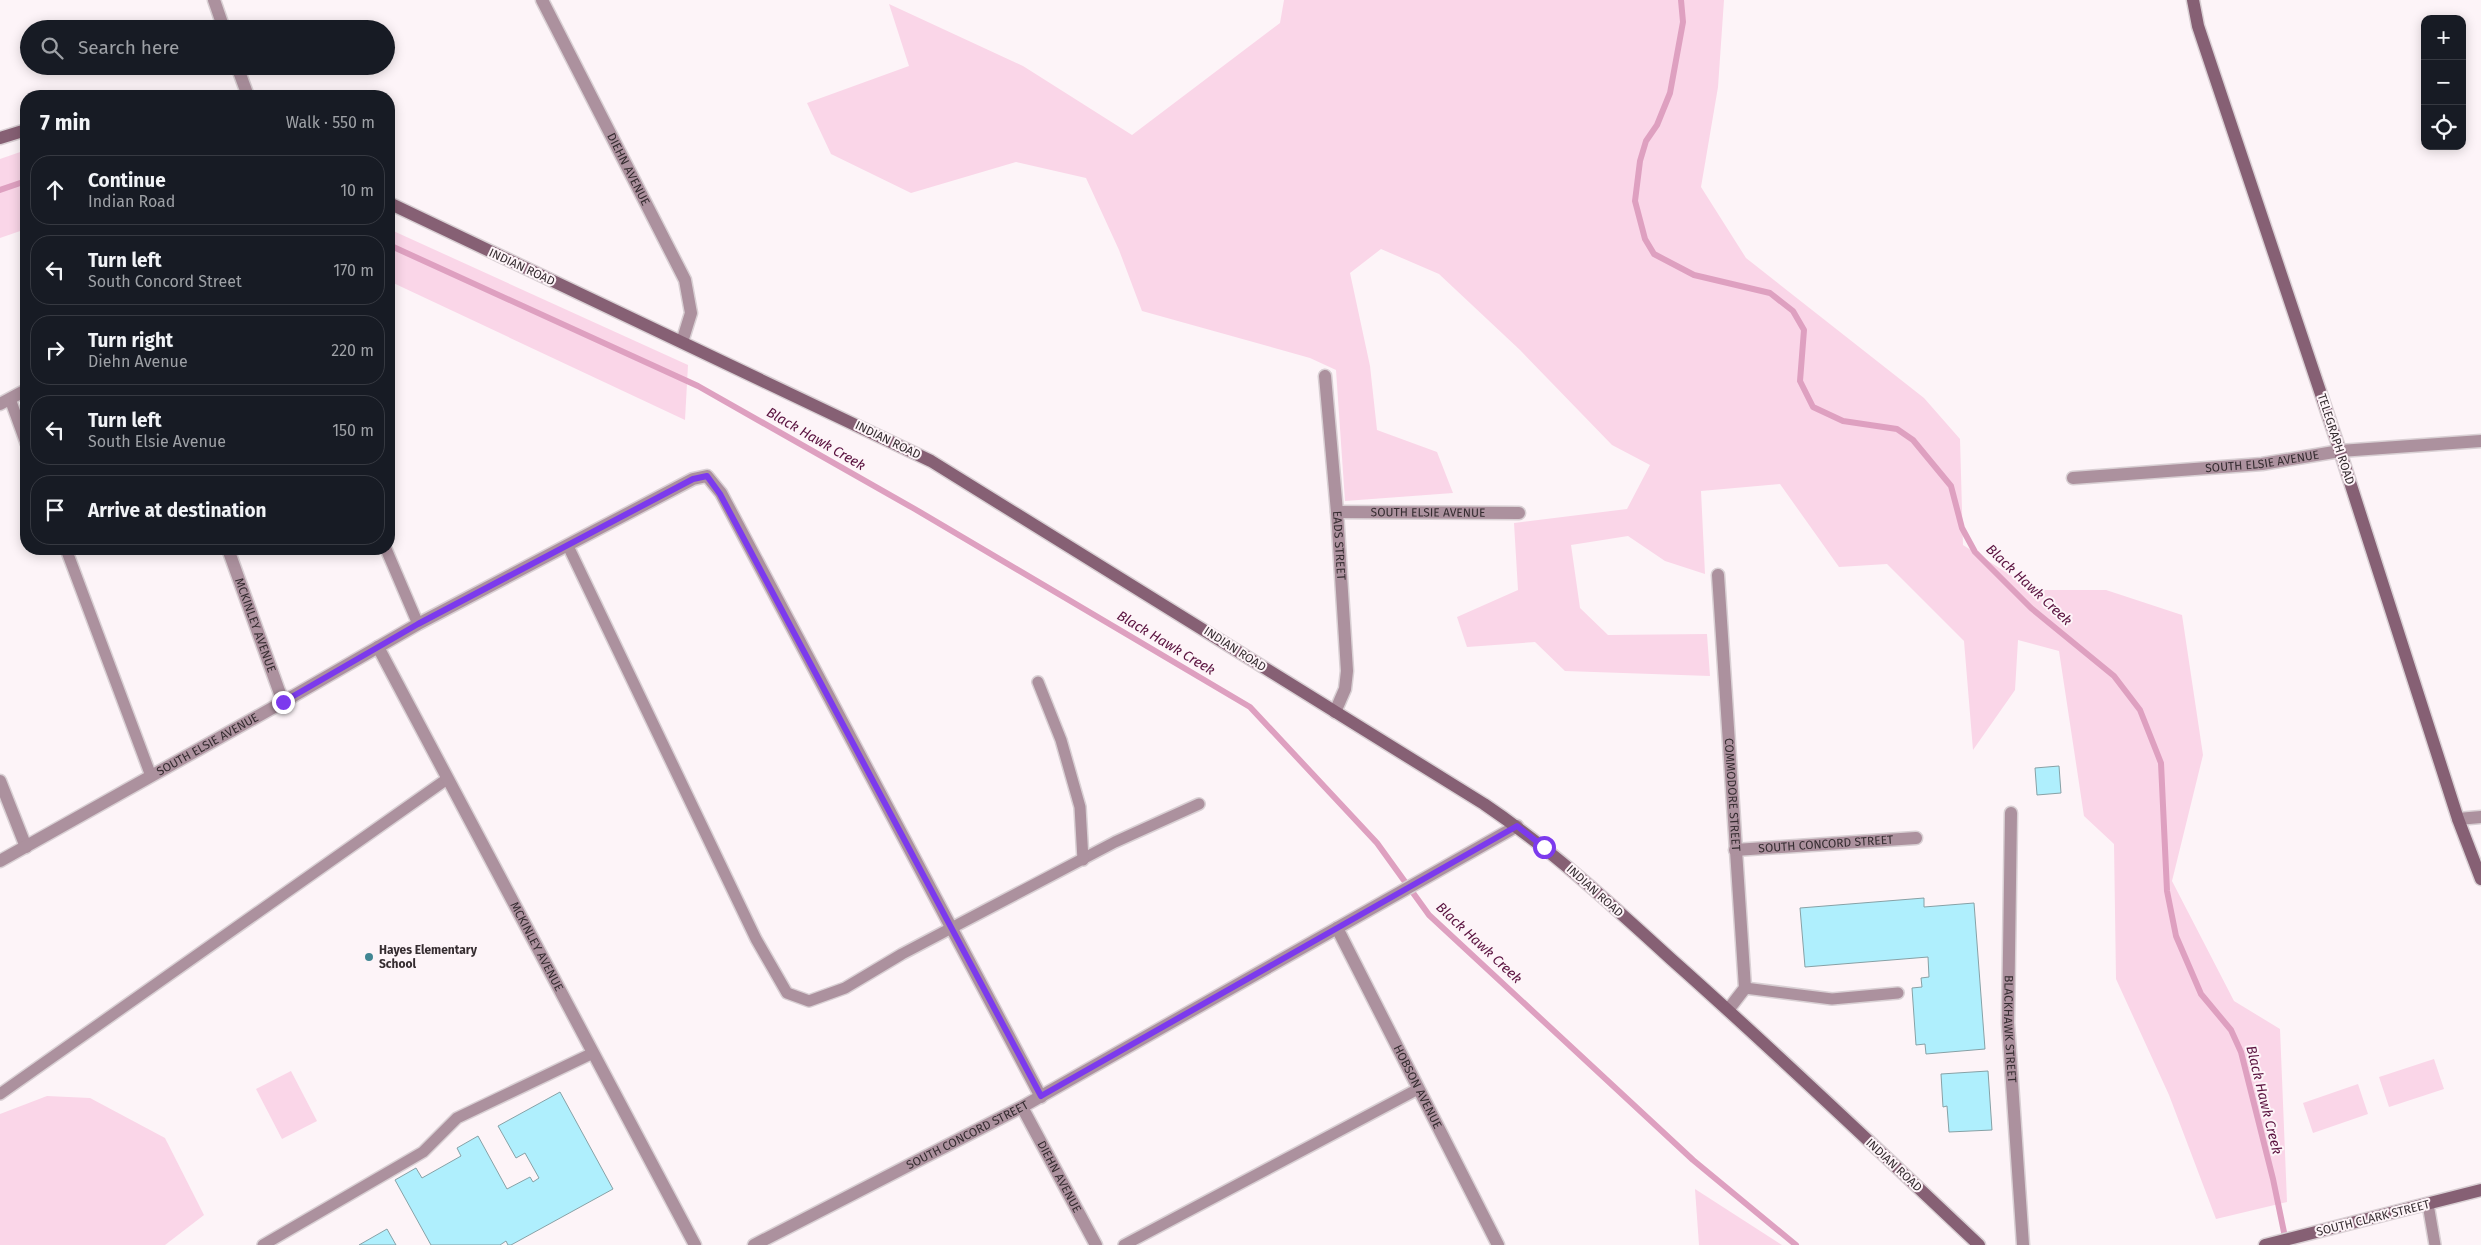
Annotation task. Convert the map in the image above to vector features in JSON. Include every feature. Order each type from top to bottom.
[{"type":"street","points":[[214,0],[221,20]]},
{"type":"street","name":"DIEHN AVENUE","points":[[542,0],[685,280],[691,312],[682,342]]},
{"type":"street","name":"TELEGRAPH ROAD","points":[[2193,0],[2198,26],[2340,451],[2458,819],[2481,879]]},
{"type":"street","points":[[240,75],[246,90]]},
{"type":"street","points":[[0,138],[20,132]]},
{"type":"street","name":"INDIAN ROAD","points":[[395,207],[931,461],[1517,826],[1567,866],[1728,1010],[1979,1245]]},
{"type":"street","name":"EADS STREET","points":[[1325,376],[1338,512],[1348,671],[1345,689],[1335,712]]},
{"type":"street","points":[[5,402],[20,393]]},
{"type":"street","name":"SOUTH ELSIE AVENUE","points":[[2073,478],[2262,464],[2340,451],[2481,441]]},
{"type":"street","name":"SOUTH ELSIE AVENUE","points":[[0,861],[418,624],[693,479],[707,476],[720,494],[952,929]]},
{"type":"street","name":"SOUTH ELSIE AVENUE","points":[[1338,512],[1520,513]]},
{"type":"street","name":"MCKINLEY AVENUE","points":[[230,555],[283,702]]},
{"type":"street","name":"COMMODORE STREET","points":[[1718,575],[1745,988]]},
{"type":"street","name":"MCKINLEY AVENUE","points":[[378,648],[695,1245]]},
{"type":"street","points":[[0,781],[26,847]]},
{"type":"street","name":"BLACKHAWK STREET","points":[[2011,813],[2008,1023],[2023,1245]]},
{"type":"street","points":[[2458,819],[2481,817]]},
{"type":"street","name":"SOUTH CONCORD STREET","points":[[754,1245],[1022,1107],[1434,875],[1517,826]]},
{"type":"street","name":"SOUTH CONCORD STREET","points":[[1735,850],[1916,838]]},
{"type":"street","name":"HOBSON AVENUE","points":[[1337,928],[1498,1245]]},
{"type":"street","points":[[952,929],[1041,1096]]},
{"type":"street","points":[[1728,1010],[1745,988]]},
{"type":"street","name":"DIEHN AVENUE","points":[[1022,1107],[1096,1245]]},
{"type":"street","name":"SOUTH CLARK STREET","points":[[2265,1245],[2481,1190]]},
{"type":"lane","points":[[5,402],[20,431]]},
{"type":"lane","points":[[568,546],[756,939],[787,993],[809,1001],[844,988],[902,954],[1115,842],[1199,804]]},
{"type":"lane","points":[[68,555],[151,776]]},
{"type":"lane","points":[[389,555],[418,624]]},
{"type":"lane","points":[[1038,682],[1061,740],[1080,807],[1083,860]]},
{"type":"lane","points":[[0,1094],[447,779]]},
{"type":"lane","points":[[1745,988],[1832,999],[1898,993]]},
{"type":"lane","points":[[263,1245],[423,1152],[457,1118],[593,1053]]},
{"type":"lane","points":[[1124,1245],[1418,1089]]},
{"type":"lane","points":[[2428,1204],[2435,1245]]},
{"type":"shaded area","points":[[1284,0],[1724,0],[1718,87],[1701,187],[1746,258],[1924,398],[1960,439],[1963,545],[2034,590],[2106,590],[2182,615],[2203,755],[2172,881],[2234,1001],[2280,1029],[2287,1202],[2216,1219],[2169,1095],[2116,979],[2114,844],[2084,816],[2059,651],[2018,640],[2015,690],[1973,750],[1964,641],[1887,564],[1839,567],[1780,484],[1701,491],[1705,574],[1665,561],[1628,536],[1571,545],[1580,608],[1608,635],[1707,634],[1710,676],[1565,671],[1535,642],[1467,647],[1457,617],[1518,590],[1514,523],[1627,509],[1650,465],[1612,445],[1520,350],[1439,274],[1381,249],[1350,273],[1370,366],[1377,430],[1437,452],[1453,493],[1345,501],[1336,370],[1310,358],[1142,311],[1119,250],[1086,178],[1016,162],[911,193],[831,154],[807,103],[909,66],[889,4],[1023,66],[1132,135],[1280,23]]},
{"type":"shaded area","points":[[20,152],[20,231],[0,238],[0,159]]},
{"type":"shaded area","points":[[395,232],[688,365],[685,420],[395,284]]},
{"type":"shaded area","points":[[2434,1059],[2444,1089],[2389,1107],[2379,1077]]},
{"type":"shaded area","points":[[291,1071],[317,1121],[282,1139],[256,1089]]},
{"type":"shaded area","points":[[2358,1084],[2368,1114],[2313,1133],[2303,1103]]},
{"type":"shaded area","points":[[47,1096],[90,1098],[165,1138],[204,1215],[165,1245],[0,1245],[0,1114]]},
{"type":"shaded area","points":[[1695,1189],[1782,1245],[1699,1245]]},
{"type":"building","points":[[2059,766],[2061,793],[2037,795],[2035,768]]},
{"type":"building","points":[[1924,898],[1924,907],[1974,903],[1985,1049],[1926,1054],[1925,1044],[1916,1045],[1912,988],[1922,987],[1921,978],[1929,977],[1928,957],[1805,967],[1800,908]]},
{"type":"building","points":[[1988,1071],[1992,1130],[1949,1132],[1947,1106],[1943,1107],[1941,1074]]},
{"type":"building","points":[[560,1092],[613,1189],[511,1245],[508,1245],[506,1241],[500,1245],[431,1245],[395,1180],[416,1168],[422,1178],[461,1156],[457,1148],[478,1136],[507,1189],[530,1177],[533,1182],[539,1178],[525,1153],[516,1158],[498,1126]]},
{"type":"building","points":[[387,1229],[396,1245],[359,1245]]},
{"type":"waterway","name":"Black Hawk Creek","points":[[1681,0],[1683,22],[1670,93],[1657,125],[1646,141],[1640,161],[1635,201],[1645,239],[1654,254],[1694,275],[1770,293],[1793,311],[1804,330],[1800,381],[1813,407],[1843,421],[1897,429],[1913,440],[1951,486],[1962,528],[1975,552],[2031,608],[2114,676],[2140,710],[2161,763],[2167,891],[2176,936],[2201,994],[2231,1030],[2241,1052],[2273,1179],[2286,1242]]},
{"type":"waterway","name":"Black Hawk Creek","points":[[0,190],[20,183]]},
{"type":"waterway","name":"Black Hawk Creek","points":[[395,248],[698,386],[913,508],[1250,707],[1377,843],[1429,915],[1693,1160],[1796,1245]]},
{"type":"place","name":"Hayes Elementary School","points":[[369,957]]},
{"type":"route","points":[[283,702],[418,624],[693,479],[707,476],[720,494],[878,787],[1041,1096],[1434,875],[1517,826],[1544,847]]}]
